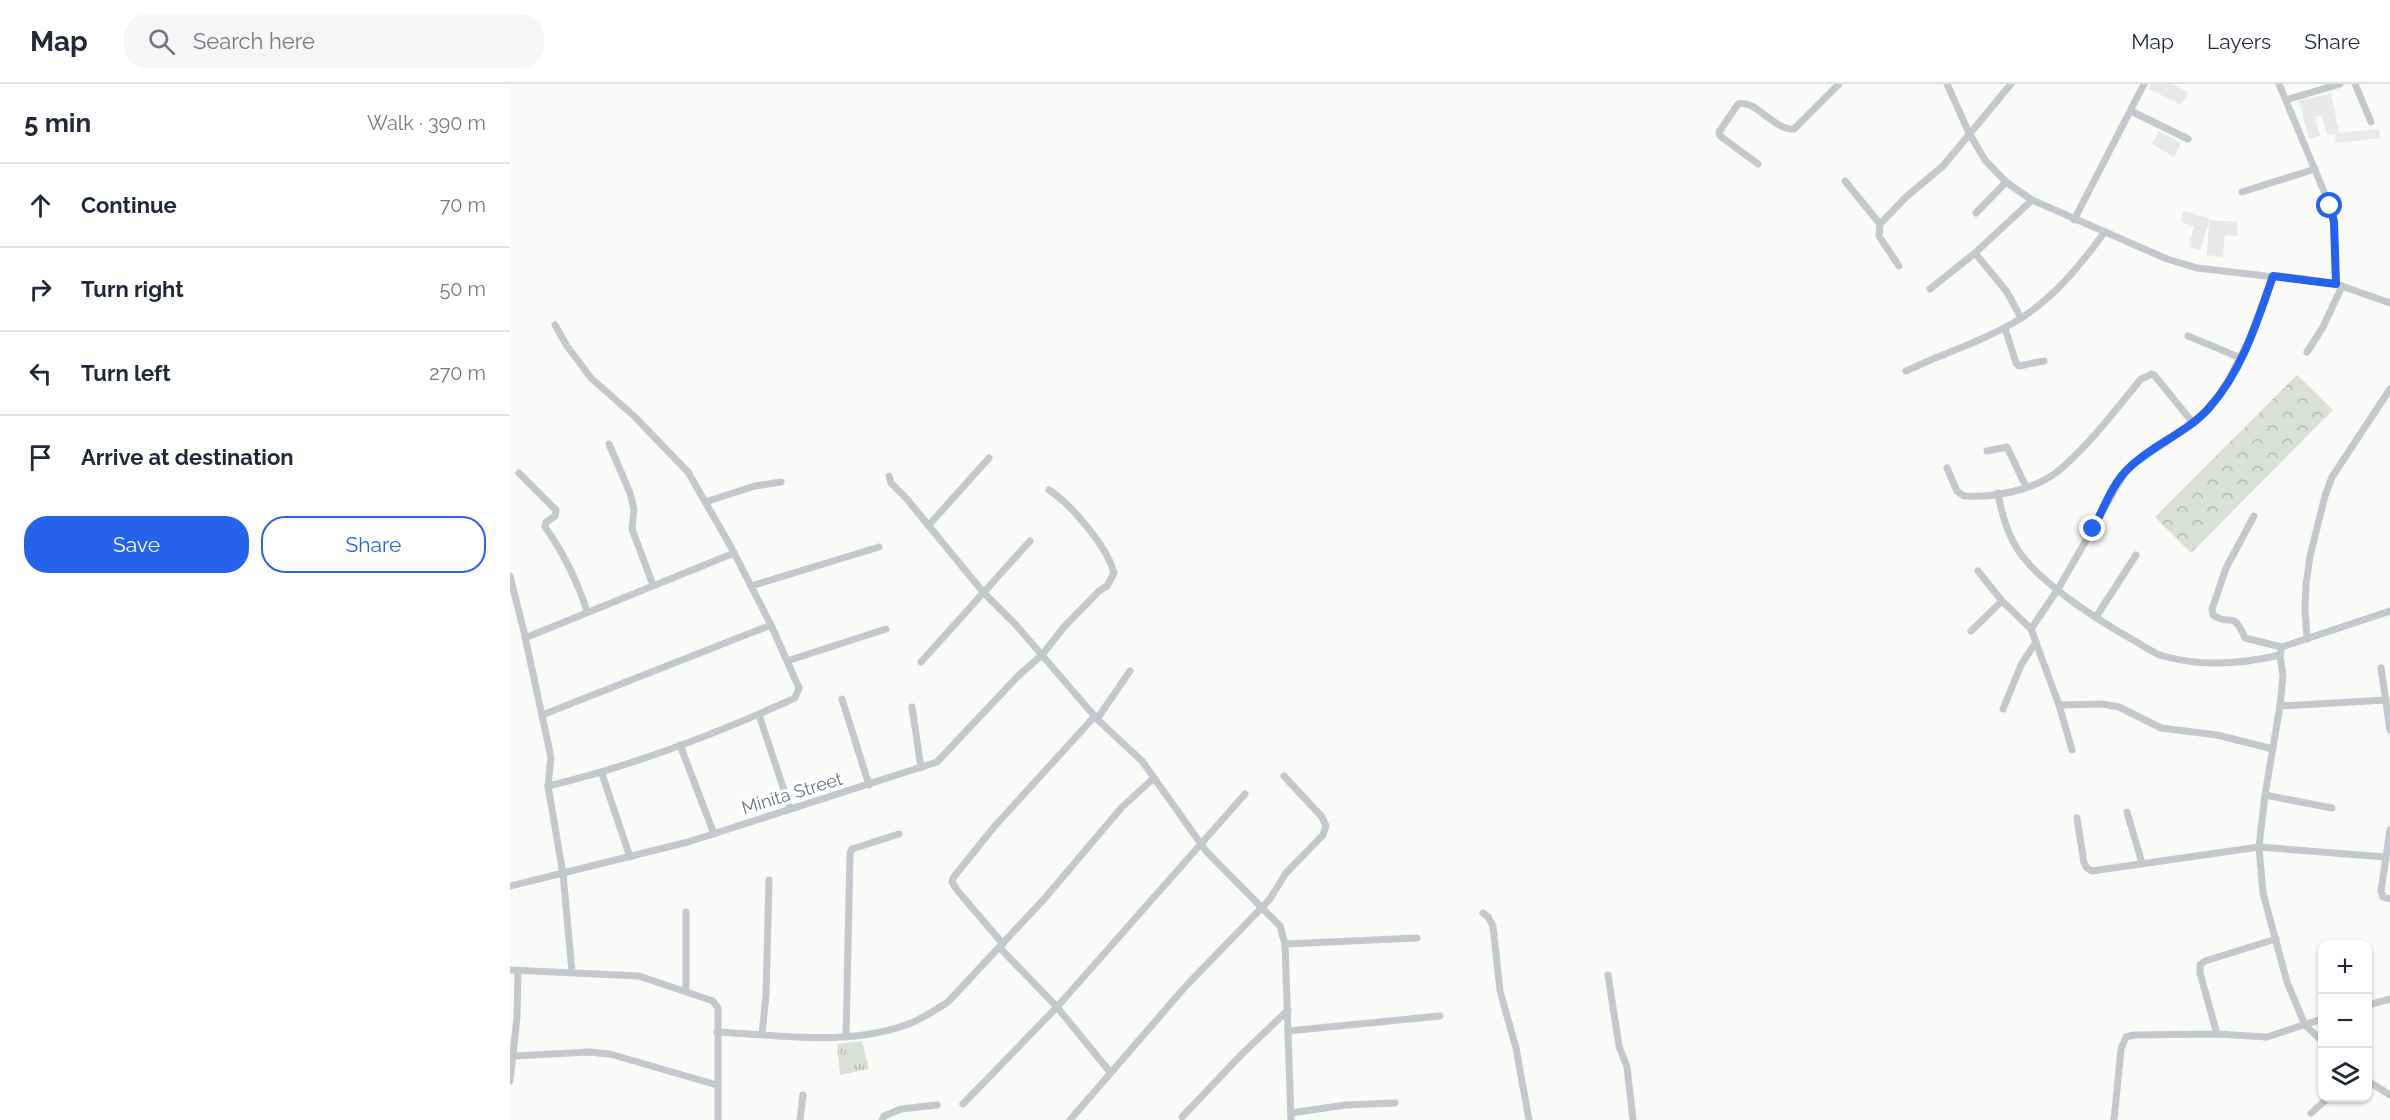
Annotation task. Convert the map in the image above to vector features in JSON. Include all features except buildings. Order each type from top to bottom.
[{"type":"street","points":[[1758,164],[1720,136],[1719,132],[1738,104],[1746,103],[1783,128],[1794,129],[1839,84]]},
{"type":"street","points":[[1947,84],[1969,133],[1985,160],[2006,182],[2032,200],[2167,259],[2197,268],[2339,285],[2390,303]]},
{"type":"street","points":[[1899,266],[1879,236],[1880,224],[1906,197],[1943,166],[2012,84]]},
{"type":"street","points":[[2074,220],[2144,84]]},
{"type":"street","points":[[2279,84],[2315,169],[2334,222],[2339,285],[2323,327],[2307,352]]},
{"type":"street","points":[[2286,100],[2340,84]]},
{"type":"street","points":[[2355,84],[2371,122]]},
{"type":"street","points":[[2131,111],[2188,139]]},
{"type":"street","points":[[2242,192],[2315,169]]},
{"type":"street","points":[[1845,181],[1880,224]]},
{"type":"street","points":[[1976,213],[2006,182]]},
{"type":"street","points":[[1930,290],[1975,253],[2032,200]]},
{"type":"street","points":[[1906,371],[2005,328],[2021,318],[2052,296],[2075,272],[2104,232]]},
{"type":"street","points":[[1975,253],[2007,292],[2021,318]]},
{"type":"street","points":[[2031,629],[2058,589],[2127,469],[2193,423],[2215,400],[2241,358],[2254,331],[2273,276]]},
{"type":"street","points":[[548,786],[602,774],[759,715],[795,698],[799,688],[751,586],[688,472],[634,416],[591,378],[567,346],[555,325]]},
{"type":"street","points":[[2005,328],[2019,366],[2044,361]]},
{"type":"street","points":[[2188,336],[2241,358]]},
{"type":"street","points":[[1947,468],[1957,491],[1964,496],[1998,493],[2026,487],[2056,473],[2148,374],[2155,376],[2193,423]]},
{"type":"street","points":[[2307,639],[2305,609],[2309,566],[2325,496],[2332,477],[2390,389]]},
{"type":"street","points":[[609,444],[630,493],[634,509],[632,529],[653,585]]},
{"type":"street","points":[[1987,451],[2007,447],[2026,487]]},
{"type":"street","points":[[928,526],[989,459]]},
{"type":"street","points":[[519,473],[556,510],[555,516],[546,522],[545,527],[557,544],[587,611]]},
{"type":"street","points":[[889,476],[891,483],[906,498],[982,592],[1042,655],[1096,718],[1142,761],[1200,843],[1280,926],[1285,944],[1291,1116],[1345,1105],[1395,1103]]},
{"type":"street","points":[[705,502],[755,486],[781,482]]},
{"type":"street","name":"Minita Street","points":[[510,886],[688,842],[937,762],[1019,675],[1042,655],[1064,627],[1099,591],[1107,586],[1114,573],[1111,559],[1064,500],[1049,490]]},
{"type":"street","points":[[1998,493],[2007,527],[2015,546],[2029,565],[2096,617],[2161,655],[2193,662],[2241,663],[2281,651],[2307,639],[2390,611]]},
{"type":"street","points":[[2254,516],[2226,568],[2212,609],[2213,615],[2217,618],[2236,621],[2240,624],[2245,638],[2281,651]]},
{"type":"street","points":[[921,662],[1030,541]]},
{"type":"street","points":[[751,586],[879,547]]},
{"type":"street","points":[[525,638],[734,553]]},
{"type":"street","points":[[2096,617],[2136,555]]},
{"type":"street","points":[[1978,571],[2002,601],[2031,629],[2059,705],[2072,750]]},
{"type":"street","points":[[510,576],[551,757],[548,786],[563,874],[573,972]]},
{"type":"street","points":[[1971,631],[2002,601]]},
{"type":"street","points":[[542,715],[771,625]]},
{"type":"street","points":[[787,661],[886,629]]},
{"type":"street","points":[[2003,709],[2021,665],[2036,642]]},
{"type":"street","points":[[2281,651],[2283,675],[2280,706],[2259,847],[2263,893],[2287,982],[2306,1025],[2318,1037]]},
{"type":"street","points":[[2381,668],[2390,730]]},
{"type":"street","points":[[1110,1072],[1001,946],[957,890],[952,878],[994,827],[1096,718],[1130,671]]},
{"type":"street","points":[[842,699],[869,785]]},
{"type":"street","points":[[2280,706],[2386,700]]},
{"type":"street","points":[[2059,705],[2102,704],[2120,707],[2161,728],[2217,735],[2272,749]]},
{"type":"street","points":[[912,707],[921,768]]},
{"type":"street","points":[[759,715],[790,808]]},
{"type":"street","points":[[680,745],[714,834]]},
{"type":"street","points":[[602,774],[630,856]]},
{"type":"street","points":[[1070,1120],[1185,987],[1263,908],[1286,873],[1323,835],[1326,826],[1322,818],[1284,776]]},
{"type":"street","points":[[717,1032],[862,1036],[911,1023],[948,1002],[1046,898],[1122,807],[1154,778]]},
{"type":"street","points":[[963,1104],[1056,1007],[1245,794]]},
{"type":"street","points":[[2265,795],[2332,808]]},
{"type":"street","points":[[2127,812],[2142,862]]},
{"type":"street","points":[[2077,818],[2081,849],[2087,868],[2092,871],[2259,847],[2385,857]]},
{"type":"street","points":[[2390,830],[2381,891],[2383,897],[2390,899]]},
{"type":"street","points":[[846,1037],[850,853],[852,849],[899,834]]},
{"type":"street","points":[[762,1034],[766,996],[769,880]]},
{"type":"street","points":[[686,912],[686,990]]},
{"type":"street","points":[[1484,913],[1492,926],[1500,991],[1516,1048],[1529,1120]]},
{"type":"street","points":[[1285,944],[1417,938]]},
{"type":"street","points":[[2217,1034],[2200,973],[2200,965],[2205,961],[2276,939]]},
{"type":"street","points":[[510,1081],[514,1056],[514,970],[639,976],[686,990],[716,1004],[718,1120]]},
{"type":"street","points":[[1608,975],[1619,1046],[1627,1067],[1633,1120]]},
{"type":"street","points":[[2372,1004],[2390,999]]},
{"type":"street","points":[[1182,1117],[1288,1010]]},
{"type":"street","points":[[1288,1031],[1440,1016]]},
{"type":"street","points":[[2114,1120],[2121,1049],[2126,1037],[2217,1034],[2267,1037],[2318,1020]]},
{"type":"street","points":[[514,1056],[589,1052],[610,1054],[717,1085]]},
{"type":"street","points":[[2372,1084],[2389,1093]]},
{"type":"street","points":[[800,1120],[803,1095]]},
{"type":"street","points":[[2310,1113],[2323,1102]]},
{"type":"street","points":[[882,1120],[884,1116],[901,1109],[937,1106]]},
{"type":"shaded area","points":[[2151,84],[2172,84],[2188,92],[2181,105],[2149,89]]},
{"type":"shaded area","points":[[2331,93],[2339,133],[2379,129],[2380,138],[2336,143],[2335,134],[2327,135],[2322,115],[2315,117],[2320,136],[2309,139],[2299,101]]},
{"type":"shaded area","points":[[2159,131],[2181,143],[2174,157],[2152,144]]},
{"type":"shaded area","points":[[2183,211],[2209,218],[2201,250],[2189,247],[2194,226],[2181,222]]},
{"type":"shaded area","points":[[2209,220],[2238,222],[2237,236],[2225,235],[2223,257],[2207,255]]},
{"type":"green space","points":[[2297,375],[2333,410],[2191,553],[2155,517]]},
{"type":"green space","points":[[862,1041],[869,1069],[840,1075],[837,1044]]},
{"type":"route","points":[[2093,529],[2127,469],[2193,423],[2210,407],[2226,385],[2254,331],[2273,276],[2336,284],[2334,222],[2330,206]]}]
